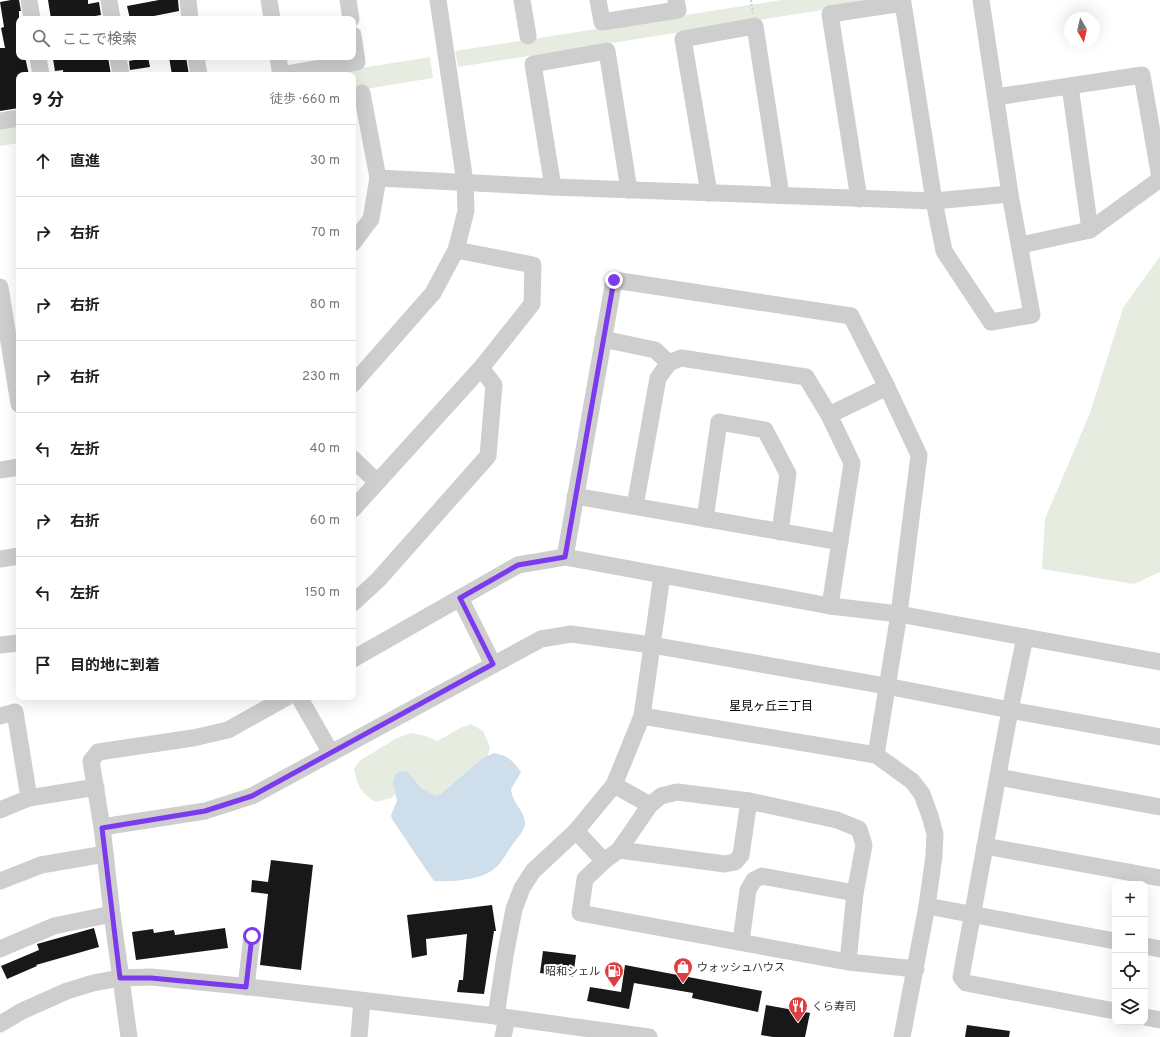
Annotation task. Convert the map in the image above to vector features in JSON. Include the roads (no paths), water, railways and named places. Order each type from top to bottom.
[{"type":"street","points":[[29,0],[32,16]]},
{"type":"street","points":[[109,0],[112,16]]},
{"type":"street","points":[[188,0],[190,16]]},
{"type":"street","points":[[269,0],[272,16]]},
{"type":"street","points":[[348,0],[351,16]]},
{"type":"street","points":[[356,381],[433,293],[456,250],[466,211],[465,182],[438,0]]},
{"type":"street","points":[[522,0],[528,36]]},
{"type":"street","points":[[598,0],[602,22],[678,10],[676,0]]},
{"type":"street","points":[[859,199],[830,14],[902,3],[934,201],[944,251],[991,322],[1032,315],[1010,194],[981,0]]},
{"type":"street","points":[[709,193],[683,39],[755,26],[781,195]]},
{"type":"street","points":[[554,187],[533,64],[607,52],[629,190]]},
{"type":"street","points":[[299,72],[357,62],[356,55]]},
{"type":"street","points":[[38,60],[40,72]]},
{"type":"street","points":[[118,60],[120,72]]},
{"type":"street","points":[[196,60],[198,72]]},
{"type":"street","points":[[278,60],[280,72]]},
{"type":"street","points":[[996,97],[1142,75],[1160,179],[1090,230],[1020,244]]},
{"type":"street","points":[[1070,86],[1090,230]]},
{"type":"street","points":[[356,240],[371,219],[378,178],[362,93]]},
{"type":"street","points":[[0,121],[16,118]]},
{"type":"street","points":[[378,178],[554,187],[934,201],[1010,194]]},
{"type":"street","points":[[356,506],[481,368],[532,304],[533,265],[456,250]]},
{"type":"street","points":[[565,557],[614,280],[851,316],[919,455],[899,614],[886,686],[876,755]]},
{"type":"street","points":[[0,287],[16,386]]},
{"type":"street","points":[[603,339],[655,350],[668,363]]},
{"type":"street","points":[[635,506],[658,378],[668,363],[681,358],[806,377],[829,415],[852,463],[830,606]]},
{"type":"street","points":[[356,600],[378,580],[488,456],[494,385],[481,368]]},
{"type":"street","points":[[829,415],[887,387]]},
{"type":"street","points":[[706,519],[719,422],[765,430],[788,474],[780,532]]},
{"type":"street","points":[[356,462],[377,482]]},
{"type":"street","points":[[0,470],[16,467]]},
{"type":"street","points":[[575,496],[840,542]]},
{"type":"street","points":[[0,559],[16,556]]},
{"type":"street","points":[[356,657],[518,565],[565,557],[830,606],[899,614],[1160,662]]},
{"type":"street","points":[[503,1037],[502,1017],[505,956],[514,909],[522,888],[533,871],[576,831],[614,785],[642,716],[662,575]]},
{"type":"street","points":[[460,598],[493,664]]},
{"type":"street","points":[[102,828],[205,811],[252,796],[540,639],[571,634],[652,645],[886,686],[1160,737]]},
{"type":"street","points":[[1025,638],[1010,710],[961,977],[966,983],[1112,1010]]},
{"type":"street","points":[[0,646],[16,643]]},
{"type":"street","points":[[129,1037],[120,978],[102,828],[91,761],[98,752],[193,738],[228,730],[282,700]]},
{"type":"street","points":[[301,700],[331,753]]},
{"type":"street","points":[[0,716],[15,712],[29,798]]},
{"type":"street","points":[[642,716],[876,755],[912,780],[922,794],[935,834],[934,856],[927,906],[902,1037]]},
{"type":"street","points":[[998,777],[1160,807]]},
{"type":"street","points":[[614,785],[650,805]]},
{"type":"street","points":[[0,810],[29,798],[96,787]]},
{"type":"street","points":[[848,962],[855,892],[864,845],[859,829],[837,820],[749,801],[677,792],[661,796],[650,805],[619,850],[604,861],[585,879],[580,913],[741,941],[848,962],[916,969]]},
{"type":"street","points":[[619,850],[725,864],[735,862],[741,855],[749,801]]},
{"type":"street","points":[[576,831],[604,861]]},
{"type":"street","points":[[985,846],[1160,878]]},
{"type":"street","points":[[0,881],[41,866],[105,854]]},
{"type":"street","points":[[741,941],[748,890],[754,880],[762,876],[855,892]]},
{"type":"street","points":[[927,906],[1112,940]]},
{"type":"street","points":[[0,949],[54,926],[112,914]]},
{"type":"street","points":[[246,987],[252,936]]},
{"type":"street","points":[[1148,947],[1160,949]]},
{"type":"street","points":[[0,1024],[22,1011],[67,991],[93,983],[120,978],[151,978],[246,987],[502,1017],[649,1037]]},
{"type":"street","points":[[359,1037],[362,1001]]},
{"type":"street","points":[[1148,1018],[1160,1020]]},
{"type":"water","points":[[494,753],[510,759],[521,772],[511,789],[514,799],[523,815],[525,823],[524,829],[500,864],[488,873],[466,880],[434,881],[392,819],[391,815],[397,801],[393,782],[395,775],[399,772],[408,772],[421,788],[436,796],[441,794],[483,758]]},
{"type":"place","name":"ウォッシュハウス","points":[[683,984]]},
{"type":"place","name":"昭和シェル","points":[[614,988]]},
{"type":"place","name":"くら寿司","points":[[798,1023]]},
{"type":"district","name":"星見ヶ丘三丁目","points":[[771,706]]}]
